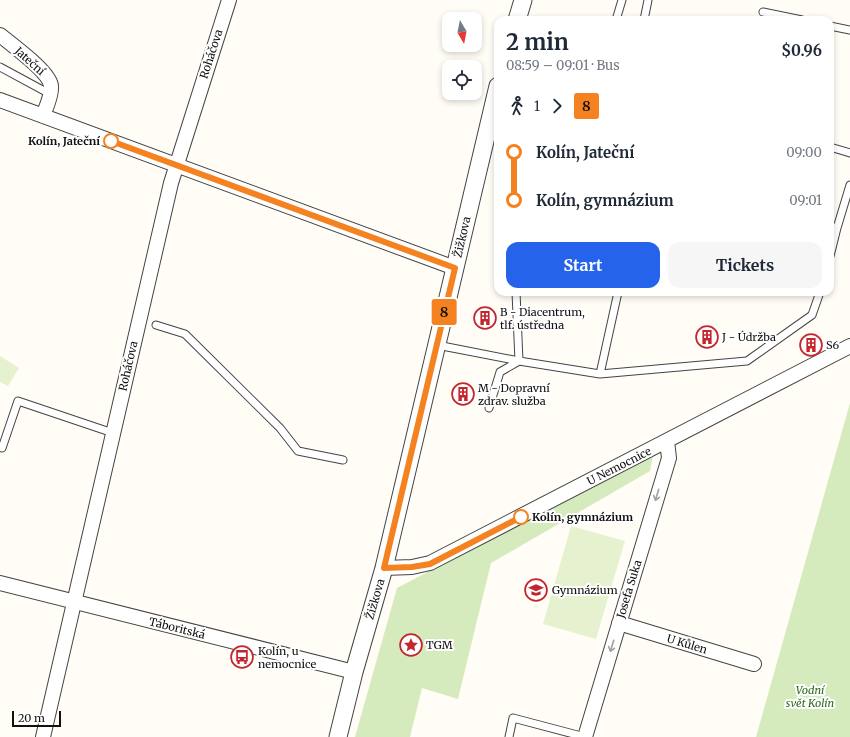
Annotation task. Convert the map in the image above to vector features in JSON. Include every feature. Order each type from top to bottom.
[{"type":"street","name":"Roháčova","points":[[43,737],[176,165],[229,0]]},
{"type":"street","points":[[519,16],[524,0]]},
{"type":"street","name":"Jateční","points":[[0,35],[47,75],[51,87],[43,116]]},
{"type":"street","points":[[0,100],[455,268]]},
{"type":"street","name":"Žižkova","points":[[338,737],[354,672],[384,568],[455,268],[494,115]]},
{"type":"street","name":"U Nemocnice","points":[[384,568],[412,567],[430,564],[850,346]]},
{"type":"street","name":"Josefa Suka","points":[[585,737],[669,458],[667,441]]},
{"type":"street","name":"Táboritská","points":[[0,583],[354,672]]},
{"type":"street","name":"U Kůlen","points":[[619,624],[754,664]]},
{"type":"lane","points":[[617,16],[622,0]]},
{"type":"lane","points":[[645,16],[648,0]]},
{"type":"lane","points":[[764,12],[783,16]]},
{"type":"lane","points":[[834,27],[850,30]]},
{"type":"lane","points":[[0,67],[50,94]]},
{"type":"lane","points":[[834,148],[850,153]]},
{"type":"lane","points":[[834,225],[850,185]]},
{"type":"lane","points":[[516,296],[519,361]]},
{"type":"lane","points":[[600,374],[617,296]]},
{"type":"lane","points":[[437,345],[519,361],[600,374],[747,361],[812,315],[819,296]]},
{"type":"lane","points":[[156,325],[184,334],[280,428],[298,451],[343,460]]},
{"type":"lane","points":[[489,408],[500,372],[519,361]]},
{"type":"lane","points":[[2,448],[18,401],[113,432]]},
{"type":"lane","points":[[509,737],[513,718],[585,737]]},
{"type":"green space","points":[[0,356],[19,368],[8,386],[0,382]]},
{"type":"green space","name":"Vodní svět Kolín","points":[[850,403],[850,737],[756,737]]},
{"type":"green space","points":[[653,455],[650,471],[491,563],[458,699],[422,688],[410,737],[355,737],[397,588]]},
{"type":"green space","points":[[571,526],[625,541],[596,639],[543,624]]},
{"type":"bus line","name":"8","points":[[111,141],[455,268],[384,568],[412,567],[430,564],[521,517]]},
{"type":"place","name":"Kolín, Jateční","points":[[111,141]]},
{"type":"place","name":"B - Diacentrum, tlf. ústředna","points":[[485,318]]},
{"type":"place","name":"J - Údržba","points":[[707,337]]},
{"type":"place","name":"S6","points":[[811,345]]},
{"type":"place","name":"M - Dopravní zdrav. služba","points":[[463,394]]},
{"type":"place","name":"Kolín, gymnázium","points":[[521,517]]},
{"type":"place","name":"Gymnázium","points":[[536,590]]},
{"type":"place","name":"TGM","points":[[411,645]]},
{"type":"place","name":"Kolín, u nemocnice","points":[[242,657]]}]
